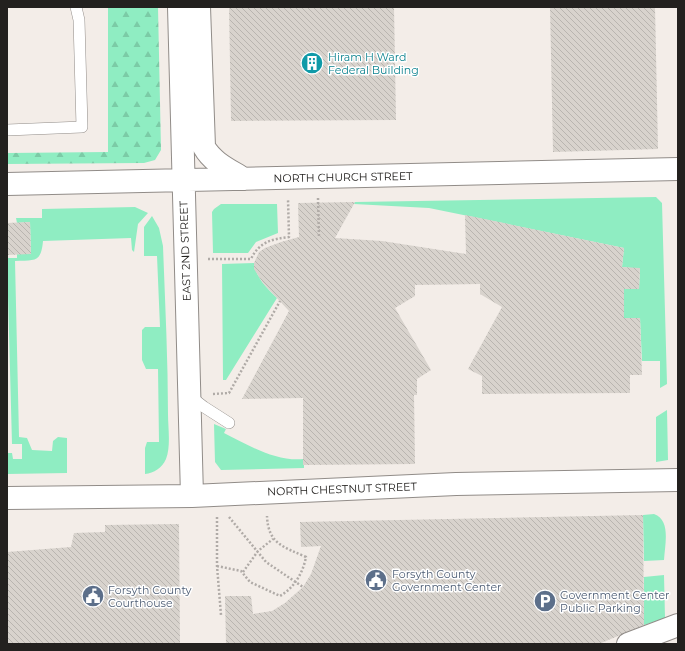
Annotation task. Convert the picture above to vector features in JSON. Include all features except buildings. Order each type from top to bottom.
[{"type":"street","name":"EAST 2ND STREET","points":[[179,7],[192,496]]},
{"type":"street","points":[[199,7],[204,147],[208,154],[218,163],[244,179]]},
{"type":"street","name":"NORTH CHURCH STREET","points":[[7,184],[678,169]]},
{"type":"street","name":"NORTH CHESTNUT STREET","points":[[7,498],[192,496],[456,484],[678,480]]},
{"type":"street","points":[[628,644],[678,625]]},
{"type":"lane","points":[[7,130],[82,127],[79,20],[76,7]]},
{"type":"lane","points":[[189,396],[229,422]]},
{"type":"path","points":[[318,198],[319,238]]},
{"type":"path","points":[[208,259],[251,259],[260,245],[277,238],[289,237],[288,199]]},
{"type":"path","points":[[211,394],[229,393],[280,301]]},
{"type":"path","points":[[217,566],[243,572],[250,582],[280,596],[290,588],[302,570],[306,557],[281,546],[273,539],[267,516]]},
{"type":"path","points":[[218,517],[217,566],[220,615]]},
{"type":"path","points":[[229,517],[266,562],[303,587]]},
{"type":"path","points":[[243,572],[258,551],[273,539]]},
{"type":"green space","points":[[108,7],[158,7],[161,150],[155,160],[144,163],[7,164],[7,153],[108,152]]},
{"type":"green space","points":[[656,197],[662,203],[667,384],[660,388],[660,361],[642,361],[640,318],[624,318],[624,289],[639,289],[640,269],[622,267],[624,248],[429,208],[354,204],[355,202]]},
{"type":"green space","points":[[221,204],[277,204],[278,233],[256,242],[248,253],[213,253],[212,212]]},
{"type":"green space","points":[[135,207],[148,213],[138,224],[134,252],[132,250],[131,238],[43,241],[39,257],[28,261],[15,261],[19,437],[27,438],[32,450],[52,451],[53,441],[58,437],[67,438],[67,473],[7,474],[7,453],[12,453],[13,459],[22,459],[22,444],[12,444],[7,258],[17,258],[17,254],[31,254],[30,222],[17,223],[16,218],[42,218],[42,209]]},
{"type":"green space","points":[[152,216],[159,228],[163,246],[169,442],[168,454],[162,465],[155,471],[145,474],[145,448],[147,442],[159,442],[158,369],[146,369],[142,360],[142,330],[145,327],[160,327],[157,256],[144,256],[144,227]]},
{"type":"green space","points":[[254,263],[260,278],[277,298],[226,380],[223,380],[222,264]]},
{"type":"green space","points":[[667,410],[668,460],[656,462],[656,417]]},
{"type":"green space","points":[[214,424],[226,429],[224,433],[262,452],[283,458],[304,459],[304,468],[221,470],[215,462]]},
{"type":"green space","points":[[654,514],[663,521],[665,527],[666,540],[664,560],[644,561],[643,515]]},
{"type":"green space","points":[[664,575],[665,618],[644,625],[644,577]]},
{"type":"place","name":"Hiram H Ward Federal Building","points":[[312,63]]},
{"type":"place","name":"Forsyth County Government Center","points":[[376,580]]},
{"type":"place","name":"Forsyth County Courthouse","points":[[93,596]]},
{"type":"place","name":"Government Center Public Parking","points":[[545,601]]}]
